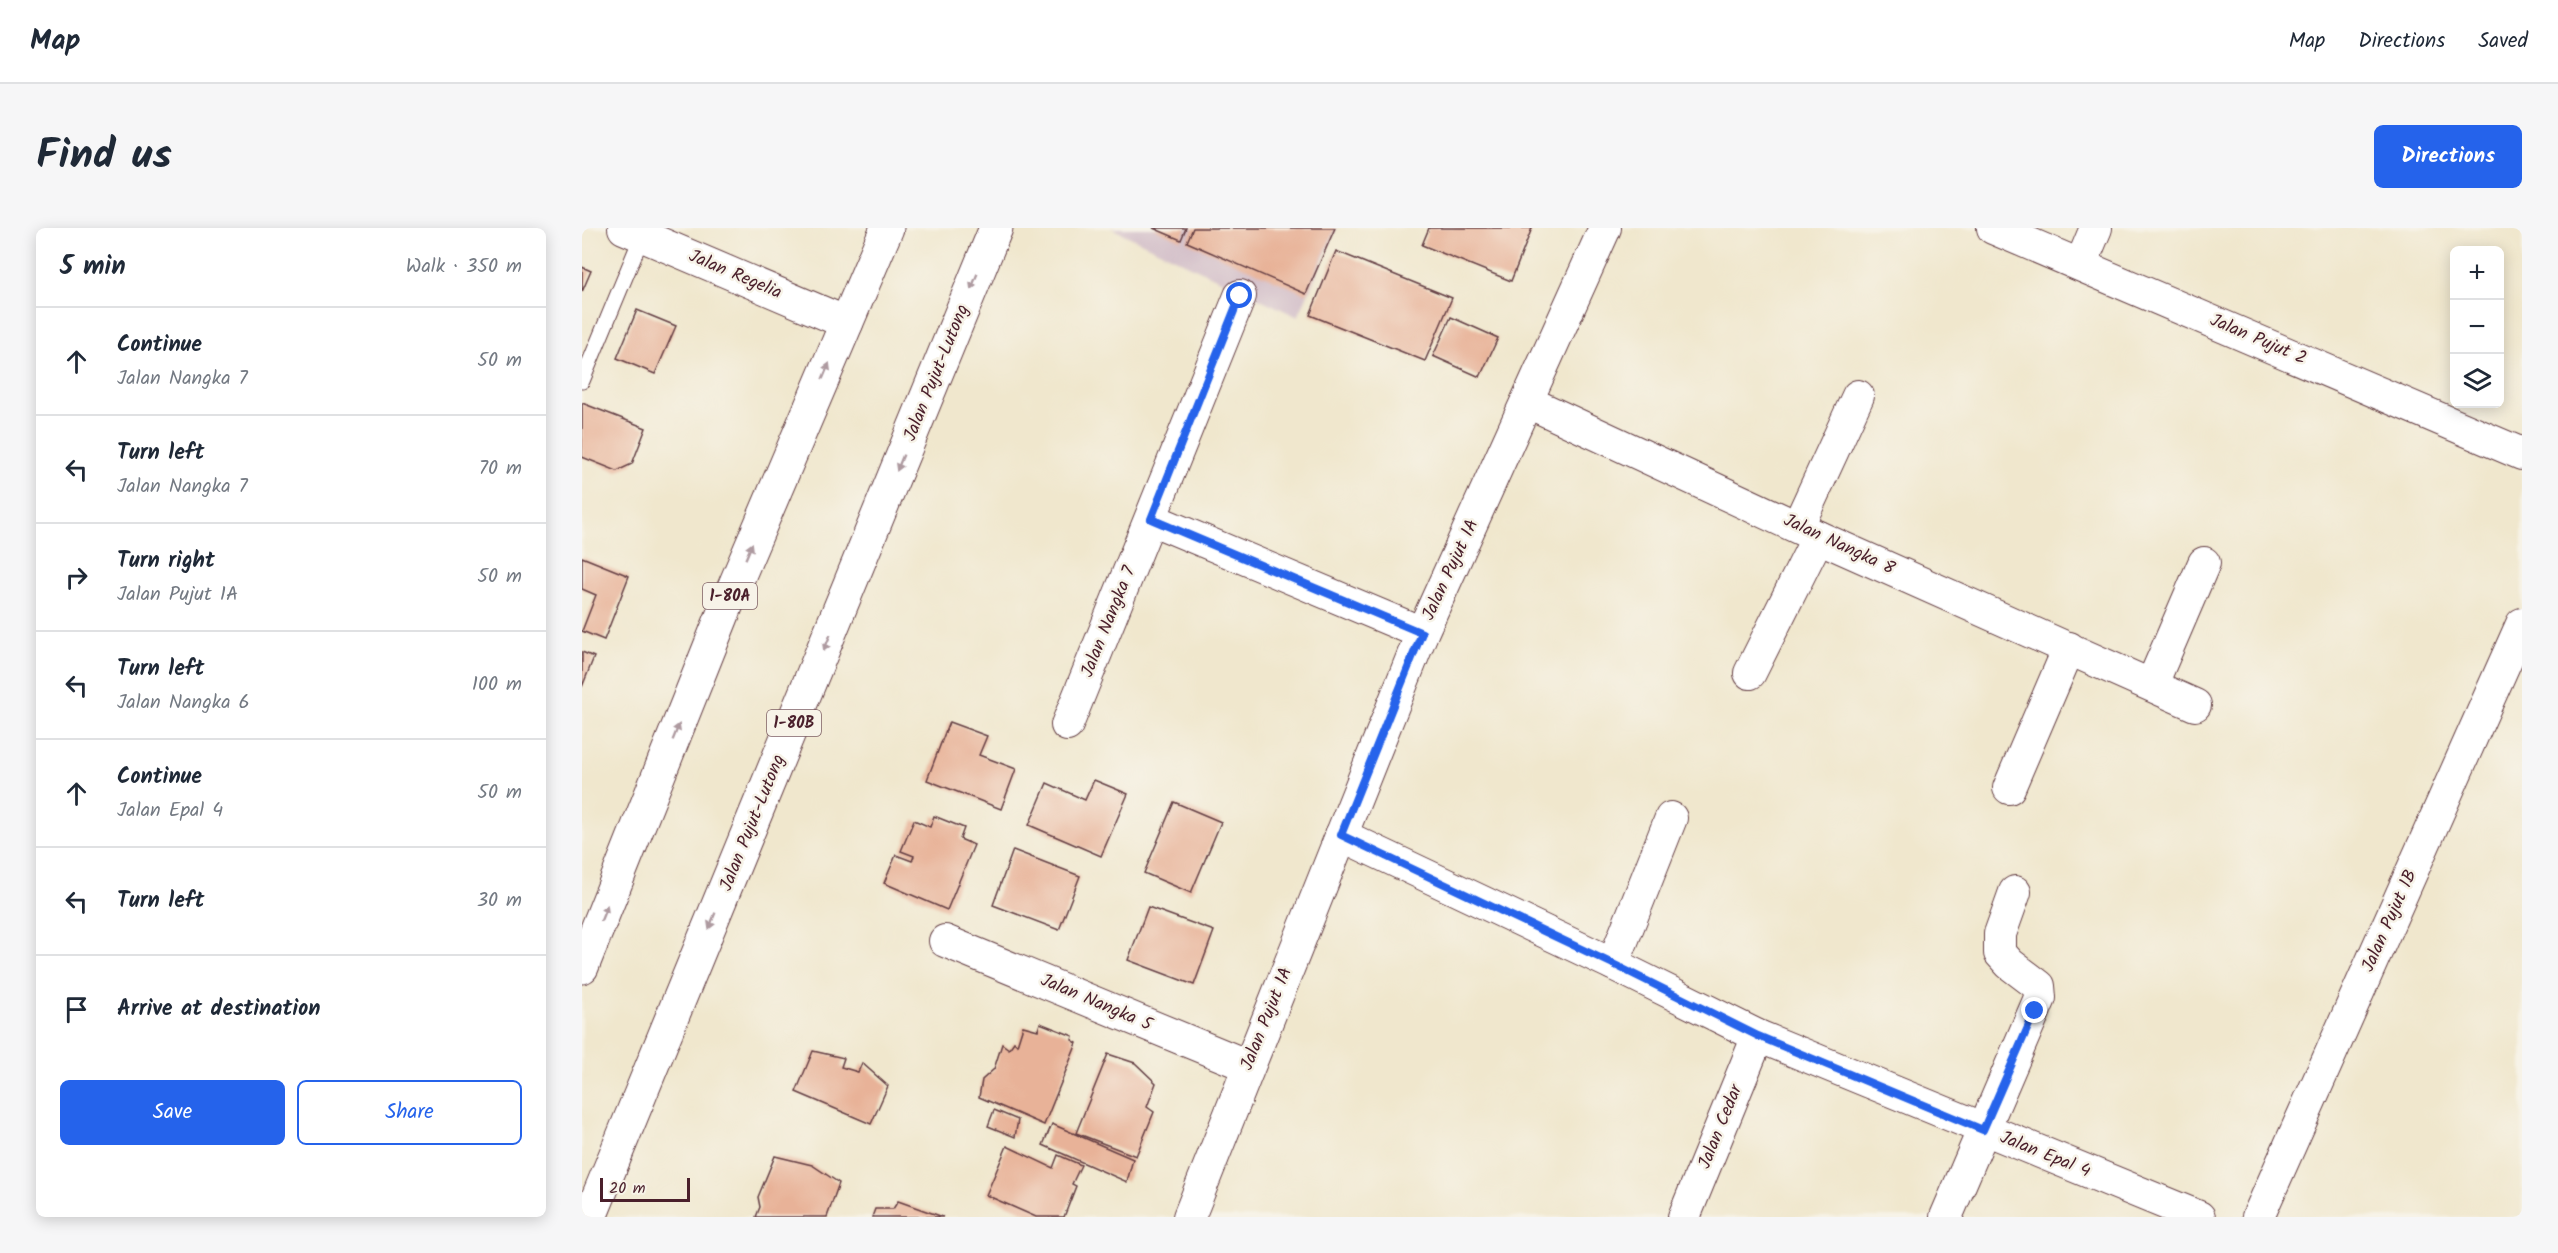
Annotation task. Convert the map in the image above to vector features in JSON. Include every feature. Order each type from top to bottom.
[{"type":"highway","name":"1-80A","points":[[582,967],[729,599],[887,228]]},
{"type":"highway","name":"Jalan Pujut-Lutong","points":[[590,1217],[996,228]]},
{"type":"street","name":"Jalan Pujut 1A","points":[[1189,1217],[1422,633],[1605,228]]},
{"type":"street","name":"Jalan Pujut 2","points":[[1993,228],[2522,454]]},
{"type":"street","points":[[2080,264],[2096,228]]},
{"type":"street","name":"Jalan Regelia","points":[[633,232],[847,323]]},
{"type":"street","name":"Jalan Nangka 7","points":[[1067,725],[1240,296]]},
{"type":"street","points":[[1750,673],[1808,532],[1858,396]]},
{"type":"street","name":"Jalan Nangka 8","points":[[1528,402],[1808,532],[2152,684],[2194,705]]},
{"type":"street","points":[[1151,519],[1422,633]]},
{"type":"street","points":[[2152,684],[2205,563]]},
{"type":"street","name":"Jalan Pujut 1B","points":[[2262,1216],[2522,624]]},
{"type":"street","points":[[2009,788],[2069,648]]},
{"type":"street","points":[[1613,964],[1671,818]]},
{"type":"street","name":"Jalan Epal 4","points":[[1341,835],[1613,964],[1758,1036],[2199,1217]]},
{"type":"street","points":[[1946,1217],[2040,998],[2039,986],[2010,964],[2000,953],[2000,934],[2015,892]]},
{"type":"street","name":"Jalan Nangka 5","points":[[945,941],[1248,1066]]},
{"type":"street","name":"Jalan Cedar","points":[[1684,1217],[1758,1036]]},
{"type":"lane","points":[[582,381],[633,232]]},
{"type":"shaded area","points":[[1111,228],[1337,228],[1298,317]]},
{"type":"building","points":[[1153,228],[1186,228],[1181,240]]},
{"type":"building","points":[[1193,228],[1335,228],[1306,294],[1187,242]]},
{"type":"building","points":[[1429,228],[1532,228],[1511,281],[1422,245]]},
{"type":"building","points":[[1336,251],[1452,298],[1425,361],[1310,315]]},
{"type":"building","points":[[582,267],[591,271],[582,292]]},
{"type":"building","points":[[637,310],[676,326],[655,374],[617,358]]},
{"type":"building","points":[[1451,317],[1498,338],[1480,377],[1433,356]]},
{"type":"building","points":[[582,403],[646,428],[632,464],[617,471],[582,457]]},
{"type":"building","points":[[582,557],[629,576],[604,640],[582,631],[596,595],[582,589]]},
{"type":"building","points":[[582,652],[594,657],[582,687]]},
{"type":"building","points":[[949,722],[987,736],[979,755],[1016,769],[1001,809],[927,780]]},
{"type":"building","points":[[1094,780],[1128,794],[1101,856],[1029,825],[1047,783],[1085,800]]},
{"type":"building","points":[[1174,802],[1221,822],[1191,893],[1144,873]]},
{"type":"building","points":[[934,816],[964,828],[960,839],[974,845],[947,910],[884,883],[896,855],[912,861],[914,856],[901,851],[914,820],[930,827]]},
{"type":"building","points":[[1013,850],[1080,876],[1059,930],[993,905]]},
{"type":"building","points":[[1148,907],[1214,931],[1194,985],[1128,960]]},
{"type":"building","points":[[1040,1023],[1073,1036],[1072,1040],[1077,1043],[1044,1125],[979,1097],[982,1080],[994,1069],[1002,1044],[1009,1049],[1014,1042],[1017,1045],[1023,1026],[1038,1030]]},
{"type":"building","points":[[813,1051],[844,1058],[841,1067],[858,1072],[862,1063],[888,1086],[871,1124],[796,1092]]},
{"type":"building","points":[[1108,1054],[1135,1063],[1156,1083],[1147,1107],[1154,1112],[1136,1156],[1076,1133]]},
{"type":"building","points":[[994,1110],[1018,1120],[1015,1137],[988,1126]]},
{"type":"building","points":[[1052,1124],[1133,1159],[1127,1182],[1043,1145]]},
{"type":"building","points":[[1007,1146],[1053,1168],[1058,1155],[1081,1165],[1072,1184],[1076,1186],[1064,1217],[1036,1217],[986,1195]]},
{"type":"building","points":[[775,1156],[812,1165],[839,1183],[827,1217],[756,1217],[760,1207],[758,1197]]},
{"type":"building","points":[[898,1201],[943,1217],[872,1217],[875,1209],[893,1209]]},
{"type":"route","points":[[1240,296],[1151,519],[1422,633],[1341,835],[1613,964],[1758,1036],[1983,1130],[2035,1011]]}]
